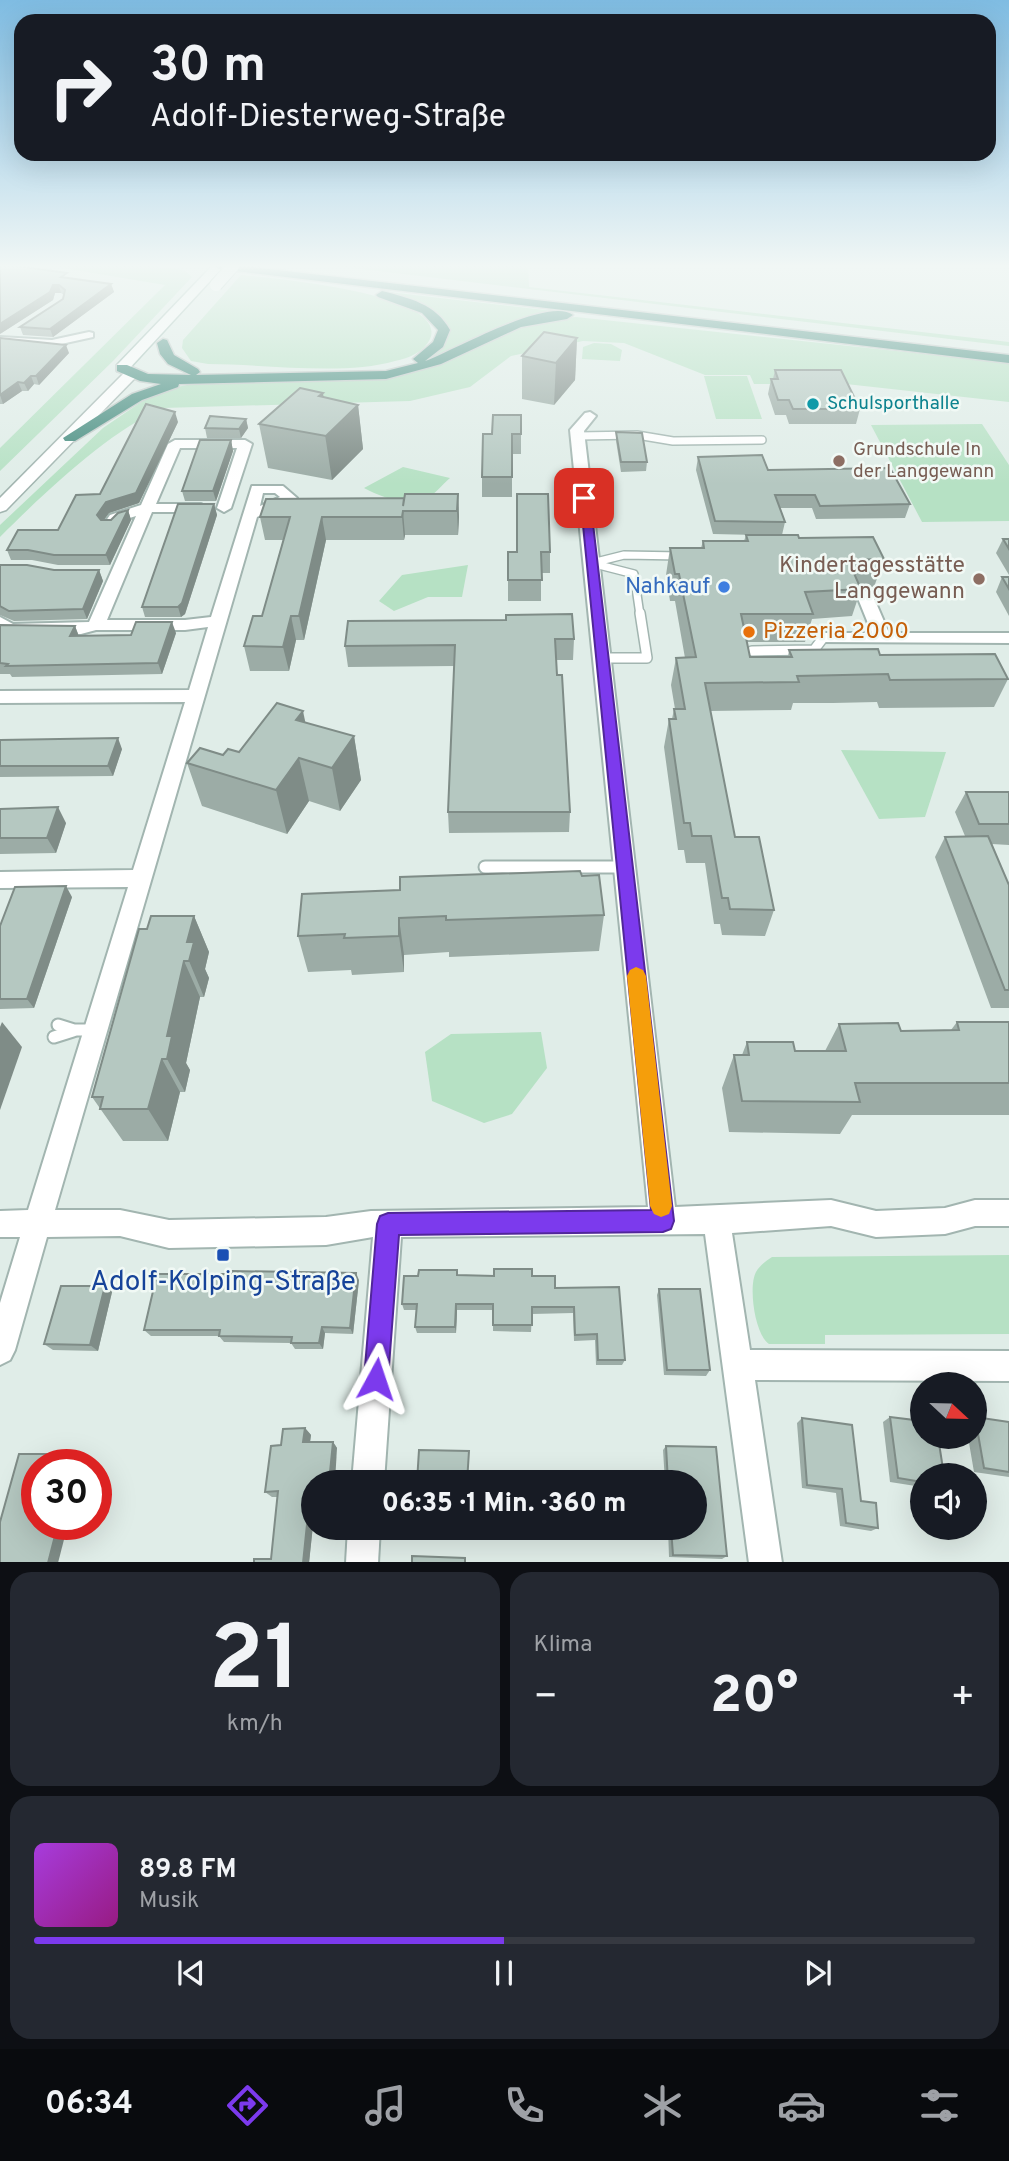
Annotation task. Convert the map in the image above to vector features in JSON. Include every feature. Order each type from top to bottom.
[{"type":"highway","points":[[130,370],[153,380],[188,376],[373,372],[421,358],[442,339]]},
{"type":"highway","points":[[70,438],[137,397],[188,376],[386,375],[418,368],[444,358],[480,339]]},
{"type":"highway","points":[[840,339],[1009,359]]},
{"type":"highway","points":[[913,339],[1009,350]]},
{"type":"highway","points":[[163,343],[164,351],[171,362],[188,376]]},
{"type":"main road","points":[[0,507],[70,438],[156,339]]},
{"type":"main road","points":[[0,489],[167,339]]},
{"type":"street","points":[[2,340],[52,343],[69,339]]},
{"type":"street","points":[[590,416],[577,430],[663,1221]]},
{"type":"street","points":[[0,1350],[196,696],[202,620],[236,511],[245,444],[175,444],[147,508],[113,573],[96,625]]},
{"type":"street","points":[[110,525],[115,518],[147,508],[236,511]]},
{"type":"street","points":[[865,596],[883,638]]},
{"type":"street","points":[[0,622],[9,629],[81,629],[96,625],[185,625],[202,620]]},
{"type":"street","points":[[824,638],[1009,638]]},
{"type":"street","points":[[0,697],[196,696]]},
{"type":"street","points":[[0,880],[142,878]]},
{"type":"street","points":[[0,1224],[120,1223],[169,1234],[326,1231],[370,1224],[717,1220],[831,1213],[876,1224],[945,1222],[975,1213],[1009,1213]]},
{"type":"street","points":[[717,1220],[765,1562]]},
{"type":"street","points":[[369,1470],[388,1224]]},
{"type":"street","points":[[739,1365],[1009,1366]]},
{"type":"street","points":[[362,1562],[363,1540]]},
{"type":"lane","points":[[578,436],[637,435],[673,441],[762,440]]},
{"type":"lane","points":[[592,563],[624,555],[695,556]]},
{"type":"lane","points":[[592,563],[634,574],[647,658],[602,658]]},
{"type":"lane","points":[[752,651],[814,650],[824,638]]},
{"type":"lane","points":[[485,867],[624,867]]},
{"type":"lane","points":[[56,1031],[97,1030]]},
{"type":"green space","points":[[110,339],[134,339],[0,471],[0,448]]},
{"type":"green space","points":[[430,339],[420,351],[406,358],[375,365],[328,369],[191,361],[182,348],[183,340]]},
{"type":"green space","points":[[440,339],[492,339],[458,352],[421,358]]},
{"type":"green space","points":[[487,339],[782,339],[1009,363],[1009,402],[846,384],[754,384],[750,375],[705,375],[624,343],[583,341],[511,356],[470,387],[410,401],[163,408],[142,418],[77,465],[0,537],[0,525],[103,428],[147,398],[167,389],[202,382],[393,376],[444,361]]},
{"type":"green space","points":[[949,339],[1009,342],[1009,346]]},
{"type":"green space","points":[[594,343],[611,344],[622,350],[620,361],[582,359],[583,347]]},
{"type":"green space","points":[[704,376],[747,376],[762,419],[716,419]]},
{"type":"green space","points":[[982,424],[1009,465],[1009,521],[922,522],[871,425]]},
{"type":"green space","points":[[403,467],[450,478],[431,496],[409,503],[393,500],[364,488]]},
{"type":"green space","points":[[468,565],[462,597],[428,597],[394,611],[379,601],[402,575]]},
{"type":"green space","points":[[841,750],[946,752],[925,817],[879,819]]},
{"type":"green space","points":[[541,1032],[547,1068],[512,1114],[484,1123],[432,1101],[425,1052],[451,1034]]},
{"type":"green space","points":[[1009,1255],[1009,1334],[825,1335],[825,1344],[769,1344],[760,1331],[754,1310],[753,1288],[756,1272],[772,1257]]},
{"type":"building","points":[[0,339],[66,345],[36,376],[31,376],[24,383],[18,382],[0,395]]},
{"type":"building","points":[[538,339],[576,339],[556,363],[522,356]]},
{"type":"building","points":[[775,370],[841,370],[860,409],[793,409],[789,400],[778,400],[771,379],[778,379]]},
{"type":"building","points":[[300,388],[323,393],[319,396],[358,405],[326,436],[259,424]]},
{"type":"building","points":[[146,404],[175,412],[136,493],[106,502],[97,515],[101,520],[111,520],[118,513],[128,510],[106,555],[54,555],[28,550],[7,550],[18,530],[58,530],[76,495],[100,494]]},
{"type":"building","points":[[493,415],[521,415],[521,434],[512,434],[512,477],[482,477],[483,434],[492,434]]},
{"type":"building","points":[[210,416],[246,419],[239,429],[205,428]]},
{"type":"building","points":[[616,432],[642,433],[647,462],[621,462]]},
{"type":"building","points":[[200,440],[231,440],[213,491],[182,491]]},
{"type":"building","points":[[762,455],[768,470],[890,468],[910,504],[820,506],[815,495],[775,495],[785,522],[715,521],[698,457]]},
{"type":"building","points":[[405,494],[458,494],[457,511],[403,511],[402,517],[322,517],[299,616],[291,616],[283,647],[244,646],[253,616],[262,616],[290,517],[260,517],[266,499],[404,498],[403,506]]},
{"type":"building","points":[[517,494],[548,494],[550,552],[541,552],[542,580],[508,580],[508,552],[517,552]]},
{"type":"building","points":[[178,504],[214,504],[182,603],[178,607],[142,607]]},
{"type":"building","points":[[746,535],[798,535],[799,538],[873,537],[884,559],[848,560],[861,589],[805,592],[813,614],[741,614],[750,657],[792,657],[789,650],[878,649],[880,655],[995,654],[1008,679],[890,680],[888,674],[797,676],[799,682],[705,683],[735,837],[759,837],[774,910],[730,909],[728,898],[722,898],[711,836],[692,836],[690,823],[684,823],[669,719],[676,719],[674,709],[685,709],[676,658],[696,657],[679,574],[675,574],[670,548],[704,548],[703,541],[748,541]]},
{"type":"building","points":[[0,565],[27,565],[54,570],[99,570],[83,609],[9,611],[0,606]]},
{"type":"building","points":[[1002,577],[1009,577],[1009,589]]},
{"type":"building","points":[[572,614],[574,639],[555,639],[557,675],[562,675],[570,812],[448,812],[455,645],[345,646],[348,621],[506,620],[506,615]]},
{"type":"building","points":[[136,622],[172,622],[158,663],[6,666],[8,664],[0,663],[0,625],[75,626],[70,636],[131,635]]},
{"type":"building","points":[[277,703],[303,711],[296,720],[354,736],[332,768],[299,758],[276,790],[187,763],[200,748],[223,755],[228,749],[239,752]]},
{"type":"building","points":[[118,738],[108,766],[0,766],[0,740]]},
{"type":"building","points":[[966,792],[1009,792],[1009,824],[979,824]]},
{"type":"building","points":[[58,807],[47,838],[0,838],[0,809]]},
{"type":"building","points":[[988,836],[1009,885],[1009,990],[1005,990],[945,837]]},
{"type":"building","points":[[580,871],[582,876],[599,875],[604,915],[446,920],[446,916],[399,918],[399,936],[298,936],[302,894],[400,890],[400,877]]},
{"type":"building","points":[[66,886],[27,999],[0,999],[0,926],[15,887]]},
{"type":"building","points":[[151,916],[194,916],[187,942],[194,942],[189,961],[184,961],[167,1036],[172,1036],[167,1059],[162,1059],[148,1109],[100,1109],[103,1097],[92,1097],[139,929],[147,929]]},
{"type":"building","points":[[957,1022],[1009,1022],[1009,1083],[855,1083],[860,1102],[742,1101],[734,1055],[749,1055],[747,1042],[793,1042],[795,1051],[846,1051],[839,1024],[898,1023],[901,1031],[959,1030]]},
{"type":"building","points":[[494,1269],[532,1269],[532,1276],[555,1276],[555,1288],[619,1287],[625,1360],[598,1360],[597,1334],[575,1335],[574,1307],[532,1307],[532,1325],[493,1325],[493,1304],[456,1304],[455,1327],[415,1327],[417,1304],[402,1304],[404,1276],[418,1276],[419,1270],[457,1270],[457,1275],[494,1276]]},
{"type":"building","points":[[232,1271],[356,1273],[350,1328],[322,1327],[319,1343],[291,1343],[292,1337],[219,1336],[220,1330],[144,1330],[157,1274],[231,1274]]},
{"type":"building","points":[[61,1286],[105,1286],[90,1345],[44,1344]]},
{"type":"building","points":[[659,1289],[700,1289],[710,1370],[667,1370]]},
{"type":"building","points":[[890,1417],[910,1420],[910,1449],[940,1449],[942,1463],[910,1463],[910,1480],[898,1478]]},
{"type":"building","points":[[802,1418],[852,1425],[861,1501],[876,1503],[878,1528],[846,1523],[842,1489],[807,1485]]},
{"type":"building","points":[[987,1419],[1009,1422],[1009,1472],[987,1468],[987,1463],[983,1463],[981,1449],[987,1449]]},
{"type":"building","points":[[305,1428],[303,1442],[333,1442],[330,1470],[301,1470],[301,1540],[305,1540],[303,1562],[254,1562],[254,1559],[271,1559],[278,1491],[265,1492],[271,1446],[281,1445],[283,1429]]},
{"type":"building","points":[[666,1446],[716,1447],[727,1556],[673,1555],[672,1540],[707,1540],[707,1470],[667,1470]]},
{"type":"building","points":[[419,1450],[469,1451],[468,1470],[418,1470]]},
{"type":"building","points":[[21,1454],[21,1540],[54,1540],[48,1562],[0,1562],[0,1522]]},
{"type":"building","points":[[412,1556],[465,1558],[465,1562],[412,1562]]},
{"type":"slow traffic","points":[[636,976],[661,1206]]},
{"type":"place","name":"Schulsporthalle","points":[[813,404]]},
{"type":"place","name":"Grundschule In der Langgewann","points":[[839,461]]},
{"type":"place","name":"Kindertagesstätte Langgewann","points":[[979,579]]},
{"type":"place","name":"Nahkauf","points":[[724,587]]},
{"type":"place","name":"Pizzeria 2000","points":[[749,632]]},
{"type":"place","name":"Adolf-Kolping-Straße","points":[[223,1255]]},
{"type":"route","points":[[376,1379],[388,1224],[663,1221],[584,498]]}]
